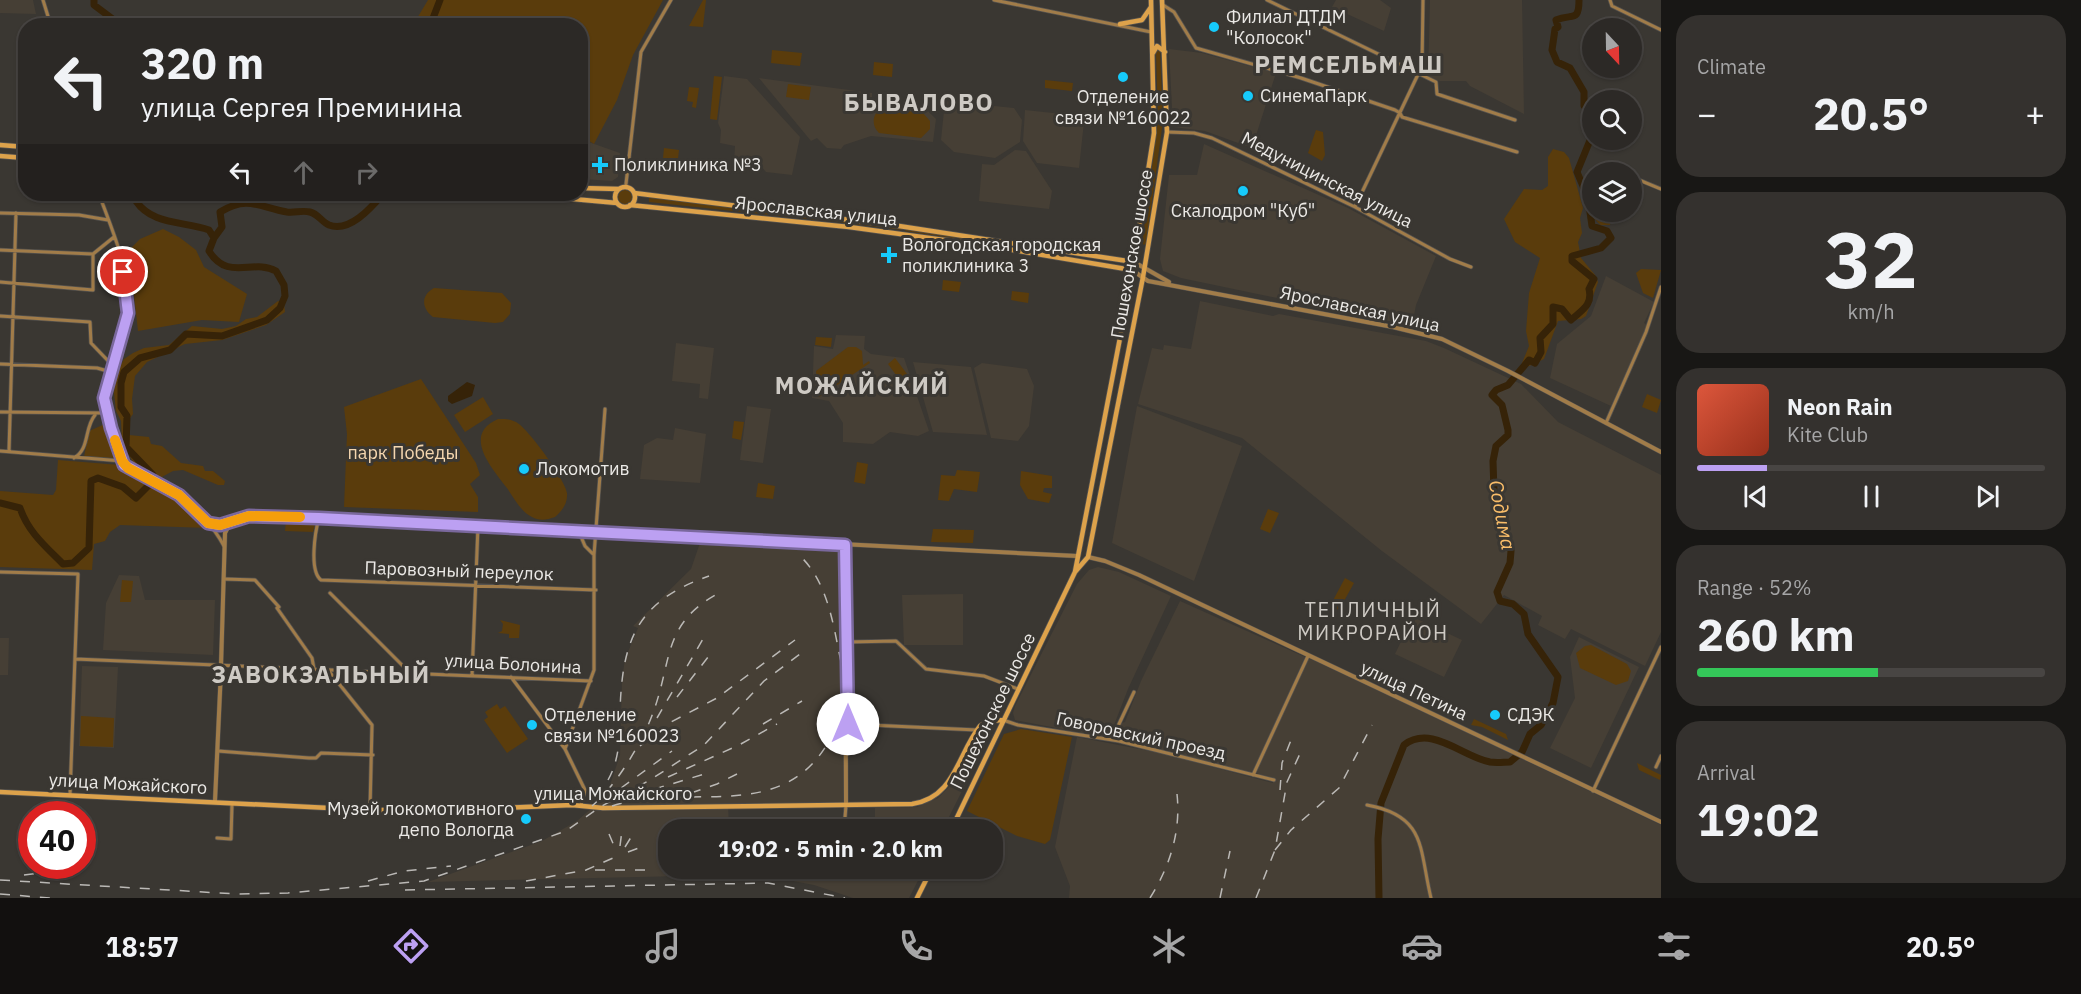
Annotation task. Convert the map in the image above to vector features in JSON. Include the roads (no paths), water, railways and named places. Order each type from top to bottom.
[{"type":"main road","name":"Пошехонское шоссе","points":[[1075,572],[1137,246],[1154,133],[1150,0]]},
{"type":"main road","name":"Пошехонское шоссе","points":[[956,819],[1075,572],[1088,557],[1143,278],[1167,132],[1162,3]]},
{"type":"main road","points":[[1120,24],[1142,20],[1151,7]]},
{"type":"main road","points":[[1151,14],[1158,18],[1163,13]]},
{"type":"main road","points":[[1152,32],[1164,33]]},
{"type":"main road","points":[[1153,54],[1157,46],[1165,52]]},
{"type":"main road","points":[[0,146],[18,147]]},
{"type":"main road","points":[[0,156],[18,157]]},
{"type":"main road","points":[[588,188],[627,187],[634,193],[634,199],[630,205],[624,207],[617,203],[588,200]]},
{"type":"main road","points":[[617,203],[615,194],[619,189]]},
{"type":"main road","name":"Ярославская улица","points":[[634,193],[1033,245],[1134,262]]},
{"type":"main road","name":"Ярославская улица","points":[[630,205],[849,227],[1031,252],[1132,270]]},
{"type":"main road","points":[[1031,252],[1037,249],[1033,245]]},
{"type":"main road","points":[[1137,246],[1141,251],[1148,248]]},
{"type":"main road","points":[[1128,294],[1135,291],[1139,296]]},
{"type":"main road","points":[[1094,476],[1104,478]]},
{"type":"main road","points":[[1077,556],[1088,557]]},
{"type":"main road","points":[[977,730],[988,721],[1003,720]]},
{"type":"main road","name":"улица Можайского","points":[[0,792],[370,810],[459,810],[581,805],[617,808],[912,804],[932,798],[951,780],[977,730]]},
{"type":"main road","points":[[917,898],[926,879]]},
{"type":"street","points":[[43,0],[49,18]]},
{"type":"street","points":[[626,184],[641,52],[671,0]]},
{"type":"street","points":[[994,0],[1152,32]]},
{"type":"street","points":[[1267,0],[1418,76],[1436,82],[1437,94],[1515,120]]},
{"type":"street","points":[[1355,207],[1422,66],[1424,0]]},
{"type":"street","points":[[1610,2],[1661,30]]},
{"type":"street","points":[[1162,3],[1174,12],[1196,48],[1309,81],[1400,113],[1402,117],[1517,152]]},
{"type":"street","name":"Медуницинская улица","points":[[1167,132],[1194,133],[1212,138],[1355,207],[1450,259],[1471,267]]},
{"type":"street","points":[[1642,181],[1661,189]]},
{"type":"street","points":[[101,201],[114,237],[128,294],[128,313],[104,398],[106,413],[122,461],[128,468],[179,495],[208,523],[225,547]]},
{"type":"street","points":[[0,213],[79,216],[108,220]]},
{"type":"street","points":[[9,451],[16,213]]},
{"type":"street","points":[[0,250],[93,254],[114,237]]},
{"type":"street","points":[[0,282],[93,290],[93,254]]},
{"type":"street","name":"Ярославская улица","points":[[1134,262],[1144,270],[1172,284]]},
{"type":"street","name":"Ярославская улица","points":[[1132,270],[1143,278],[1427,334],[1462,347],[1661,452]]},
{"type":"street","points":[[1606,423],[1646,332],[1661,287]]},
{"type":"street","points":[[0,316],[90,322],[91,344],[113,366]]},
{"type":"street","points":[[0,364],[97,368],[111,372]]},
{"type":"street","points":[[565,749],[591,681],[595,662],[594,555],[605,409]]},
{"type":"street","points":[[0,412],[106,413]]},
{"type":"street","points":[[73,458],[84,448],[87,430],[95,414]]},
{"type":"street","points":[[0,451],[122,461]]},
{"type":"street","points":[[208,523],[220,525],[249,516],[319,518],[1077,556]]},
{"type":"street","name":"Паровозный переулок","points":[[319,518],[315,532],[315,572],[321,580],[596,590]]},
{"type":"street","points":[[215,801],[225,533],[231,521]]},
{"type":"street","points":[[472,676],[478,526]]},
{"type":"street","points":[[579,532],[585,546],[594,555]]},
{"type":"street","points":[[845,545],[848,724],[845,819]]},
{"type":"street","name":"улица Петина","points":[[1088,557],[1140,575],[1661,822]]},
{"type":"street","points":[[0,572],[78,574],[70,795]]},
{"type":"street","points":[[224,579],[255,580],[278,607],[312,658],[314,669]]},
{"type":"street","points":[[330,593],[409,672]]},
{"type":"street","points":[[847,642],[896,641],[926,669],[984,676],[1018,689]]},
{"type":"street","points":[[1593,791],[1661,647]]},
{"type":"street","points":[[1253,775],[1308,656]]},
{"type":"street","name":"улица Болонина","points":[[75,659],[221,668],[409,672],[591,681]]},
{"type":"street","points":[[327,670],[372,725],[370,810]]},
{"type":"street","points":[[511,677],[565,749],[585,789],[581,805]]},
{"type":"street","points":[[1111,740],[1134,692]]},
{"type":"street","name":"Говоровский проезд","points":[[1003,720],[1018,725],[1111,740],[1274,780]]},
{"type":"street","points":[[848,724],[977,730]]},
{"type":"street","points":[[218,751],[309,758],[316,758],[321,753],[373,755]]},
{"type":"street","points":[[1656,766],[1661,756]]},
{"type":"street","points":[[217,838],[231,839],[232,802]]},
{"type":"street","points":[[1367,804],[1403,818],[1417,832],[1431,898]]},
{"type":"waterway","points":[[94,0],[94,5],[111,18]]},
{"type":"waterway","points":[[433,18],[440,0]]},
{"type":"waterway","name":"Содима","points":[[1579,0],[1576,15],[1556,20],[1558,27],[1555,29],[1552,50],[1557,62],[1570,68],[1583,90]]},
{"type":"waterway","name":"Содима","points":[[1379,898],[1378,839],[1381,803],[1404,745],[1414,739],[1425,738],[1447,744],[1480,759],[1510,762],[1522,752],[1530,734],[1541,725],[1553,703],[1558,677],[1528,634],[1524,614],[1513,604],[1500,601],[1497,592],[1510,563],[1511,551],[1494,492],[1493,461],[1496,446],[1508,435],[1508,430],[1502,405],[1492,395],[1496,390],[1508,385],[1529,360],[1535,363],[1541,352],[1540,338],[1553,324],[1553,307],[1562,309],[1571,320],[1588,303],[1589,289],[1594,279],[1572,261],[1572,256],[1601,248],[1611,238],[1607,231],[1592,226],[1588,198],[1577,172],[1586,150]]},
{"type":"waterway","points":[[0,503],[20,508],[23,517],[44,545],[63,564],[73,563],[89,548],[91,481],[98,478],[123,487],[136,498],[150,484],[153,475],[126,447],[127,416],[121,407],[121,383],[124,372],[140,358],[170,350],[186,334],[222,336],[267,320],[280,308],[285,296],[284,285],[276,271],[258,267],[232,268],[224,265],[216,260],[209,251],[214,238],[209,230],[159,218],[143,209],[136,201]]},
{"type":"waterway","points":[[214,238],[222,227],[220,212],[238,204],[253,204],[287,212],[310,212],[327,224],[337,227],[359,218],[377,201]]},
{"type":"railway","points":[[612,806],[670,797],[730,796],[759,792],[785,783],[809,767],[829,741],[841,713],[844,693],[843,672],[832,618],[823,590],[808,565],[798,554]]},
{"type":"railway","points":[[608,780],[615,764],[618,746],[621,687],[625,664],[638,626],[665,598],[709,576]]},
{"type":"railway","points":[[592,806],[620,775],[643,735],[654,710],[672,644],[678,631],[687,618],[717,594]]},
{"type":"railway","points":[[657,718],[703,639]]},
{"type":"railway","points":[[640,746],[671,722],[717,698],[795,640]]},
{"type":"railway","points":[[677,697],[712,652]]},
{"type":"railway","points":[[0,880],[237,894],[288,893],[424,881],[566,831],[600,807],[650,780],[704,745],[764,681],[800,654]]},
{"type":"railway","points":[[763,724],[802,701]]},
{"type":"railway","points":[[668,777],[739,745],[777,724]]},
{"type":"railway","points":[[1275,850],[1291,830],[1339,788],[1372,725]]},
{"type":"railway","points":[[1280,790],[1282,763],[1291,740]]},
{"type":"railway","points":[[1256,898],[1275,850],[1287,782],[1303,747]]},
{"type":"railway","points":[[621,788],[672,751]]},
{"type":"railway","points":[[635,795],[711,772]]},
{"type":"railway","points":[[691,793],[737,774]]},
{"type":"railway","points":[[1150,898],[1163,874],[1172,848],[1177,822],[1177,794]]},
{"type":"railway","points":[[620,846],[622,830]]},
{"type":"railway","points":[[609,834],[615,848]]},
{"type":"railway","points":[[625,847],[633,834]]},
{"type":"railway","points":[[628,852],[644,846]]},
{"type":"railway","points":[[1220,898],[1230,851]]},
{"type":"railway","points":[[526,881],[586,870],[613,858]]},
{"type":"railway","points":[[368,881],[404,871],[451,866]]},
{"type":"railway","points":[[595,870],[645,870]]},
{"type":"railway","points":[[405,890],[768,883],[845,898]]},
{"type":"railway","points":[[0,894],[50,898]]},
{"type":"place","name":"Филиал ДТДМ \"Колосок\"","points":[[1214,27]]},
{"type":"place","name":"Отделение связи №160022","points":[[1123,77]]},
{"type":"place","name":"СинемаПарк","points":[[1248,96]]},
{"type":"place","name":"Поликлиника №3","points":[[600,165]]},
{"type":"place","name":"Скалодром \"Куб\"","points":[[1243,191]]},
{"type":"place","name":"Вологодская городская поликлиника 3","points":[[889,255]]},
{"type":"place","name":"Локомотив","points":[[524,469]]},
{"type":"place","name":"СДЭК","points":[[1495,715]]},
{"type":"place","name":"Отделение связи №160023","points":[[532,725]]},
{"type":"place","name":"Музей локомотивного депо Вологда","points":[[526,819]]},
{"type":"district","name":"РЕМСЕЛЬМАШ","points":[[1349,65]]},
{"type":"district","name":"БЫВАЛОВО","points":[[919,103]]},
{"type":"district","name":"МОЖАЙСКИЙ","points":[[862,386]]},
{"type":"district","name":"ТЕПЛИЧНЫЙ МИКРОРАЙОН","points":[[1373,622]]},
{"type":"district","name":"ЗАВОКЗАЛЬНЫЙ","points":[[321,675]]},
{"type":"park label","name":"парк Победы","points":[[403,453]]}]
